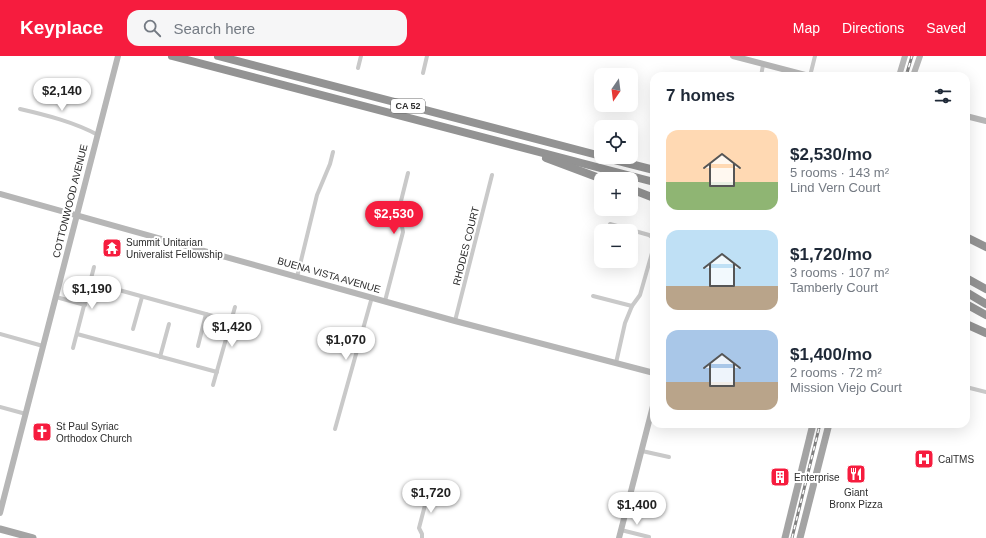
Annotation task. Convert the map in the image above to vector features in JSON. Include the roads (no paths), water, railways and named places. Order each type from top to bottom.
[{"type":"highway","name":"CA 52","points":[[172,56],[650,181]]},
{"type":"highway","name":"CA 52","points":[[218,56],[594,154]]},
{"type":"highway","points":[[469,134],[536,155],[594,176]]},
{"type":"highway","points":[[638,162],[650,163]]},
{"type":"highway","name":"CA 52","points":[[632,164],[650,169]]},
{"type":"highway","points":[[638,192],[650,196]]},
{"type":"highway","points":[[970,239],[986,247]]},
{"type":"highway","points":[[970,280],[986,289]]},
{"type":"highway","points":[[970,294],[986,304]]},
{"type":"highway","points":[[970,306],[986,315]]},
{"type":"highway","points":[[970,326],[986,332]]},
{"type":"main road","points":[[785,538],[812,428]]},
{"type":"main road","points":[[800,538],[828,428]]},
{"type":"main road","points":[[0,529],[33,538]]},
{"type":"street","name":"COTTONWOOD AVENUE","points":[[0,513],[118,56]]},
{"type":"street","points":[[358,68],[362,56]]},
{"type":"street","points":[[423,73],[427,56]]},
{"type":"street","points":[[733,56],[756,59],[764,65],[793,72]]},
{"type":"street","points":[[811,72],[815,56]]},
{"type":"street","points":[[901,72],[905,56]]},
{"type":"street","points":[[914,72],[920,56]]},
{"type":"street","points":[[762,72],[764,65]]},
{"type":"street","points":[[20,109],[47,115],[98,134]]},
{"type":"street","points":[[970,117],[986,121]]},
{"type":"street","points":[[297,277],[317,195],[330,164],[332,152]]},
{"type":"street","points":[[385,301],[402,232],[399,209],[408,173]]},
{"type":"street","name":"RHODES COURT","points":[[455,321],[492,175]]},
{"type":"street","name":"BUENA VISTA AVENUE","points":[[0,194],[455,321],[650,372]]},
{"type":"street","points":[[638,232],[650,236]]},
{"type":"street","points":[[616,363],[625,323],[632,306],[640,295],[650,260]]},
{"type":"street","points":[[73,348],[94,267]]},
{"type":"street","points":[[90,282],[231,322]]},
{"type":"street","points":[[133,329],[142,296]]},
{"type":"street","points":[[593,296],[632,306]]},
{"type":"street","points":[[56,297],[84,305]]},
{"type":"street","points":[[336,429],[372,297]]},
{"type":"street","points":[[213,385],[235,306]]},
{"type":"street","points":[[198,346],[206,314]]},
{"type":"street","points":[[160,357],[169,324]]},
{"type":"street","points":[[0,334],[43,346]]},
{"type":"street","points":[[77,334],[217,372]]},
{"type":"street","points":[[970,388],[986,392]]},
{"type":"street","points":[[0,407],[26,414]]},
{"type":"street","points":[[620,538],[650,418]]},
{"type":"street","points":[[642,451],[669,457]]},
{"type":"street","points":[[422,538],[419,528],[430,486]]},
{"type":"street","points":[[622,530],[649,538]]},
{"type":"railway","points":[[907,72],[912,56]]},
{"type":"railway","points":[[792,538],[819,428]]},
{"type":"place","name":"Summit Unitarian Univeralist Fellowship","points":[[112,248]]},
{"type":"place","name":"St Paul Syriac Orthodox Church","points":[[42,432]]},
{"type":"place","name":"CalTMS","points":[[924,459]]},
{"type":"place","name":"Giant Bronx Pizza","points":[[856,474]]},
{"type":"place","name":"Enterprise","points":[[780,477]]}]
